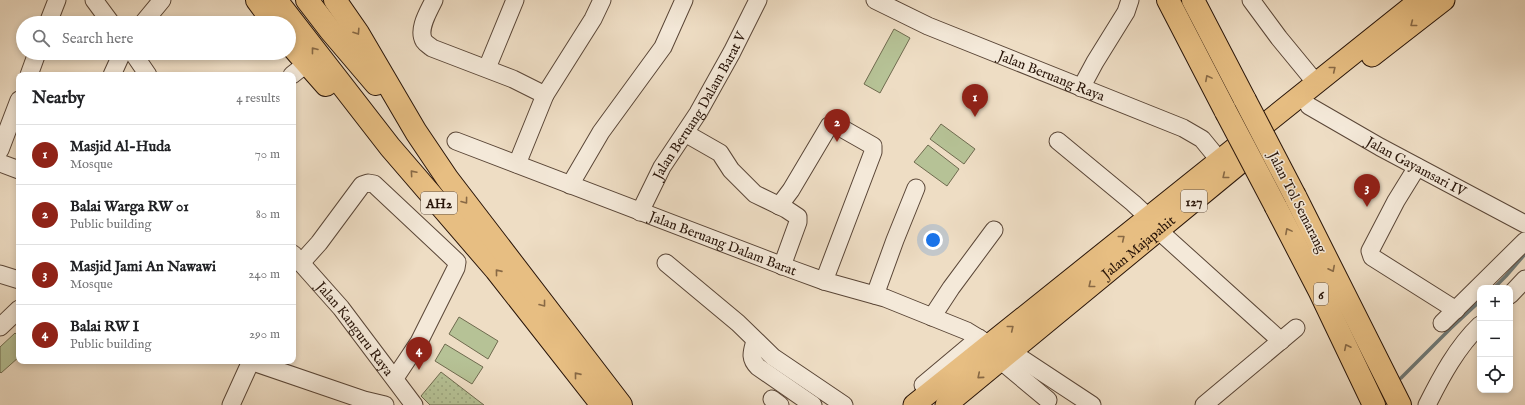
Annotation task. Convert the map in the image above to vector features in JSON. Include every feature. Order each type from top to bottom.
[{"type":"highway","points":[[256,0],[269,16]]},
{"type":"highway","name":"AH2","points":[[276,0],[288,16]]},
{"type":"highway","name":"AH2","points":[[307,0],[330,30],[416,132]]},
{"type":"highway","name":"AH2","points":[[335,0],[358,33],[416,132],[447,178],[621,405]]},
{"type":"highway","name":"Jalan Tol Semarang","points":[[1168,0],[1320,292],[1374,405]]},
{"type":"highway","name":"Jalan Tol Semarang","points":[[1194,0],[1400,405]]},
{"type":"highway","name":"AH2","points":[[296,26],[390,146],[496,270],[602,405]]},
{"type":"highway","points":[[295,60],[299,70],[339,99],[390,146]]},
{"type":"main road","name":"Jalan Majapahit","points":[[1153,224],[1220,161],[1420,0]]},
{"type":"main road","name":"Jalan Majapahit","points":[[922,399],[994,349],[1153,224],[1309,106],[1444,0]]},
{"type":"main road","name":"Jalan Majapahit","points":[[946,405],[994,349]]},
{"type":"street","points":[[51,16],[57,0]]},
{"type":"street","points":[[94,0],[106,16]]},
{"type":"street","points":[[149,16],[162,0]]},
{"type":"street","points":[[434,0],[423,23],[422,33],[424,42],[432,48],[460,60],[487,68],[545,95]]},
{"type":"street","points":[[487,68],[515,0]]},
{"type":"street","points":[[517,164],[545,95],[593,19],[602,0]]},
{"type":"street","points":[[570,185],[601,132],[663,47],[684,0]]},
{"type":"street","name":"Jalan Beruang Dalam Barat V","points":[[640,212],[662,167],[698,113],[732,52],[758,0]]},
{"type":"street","name":"Jalan Beruang Raya","points":[[877,0],[928,26],[1183,128],[1202,139],[1220,161]]},
{"type":"street","points":[[1081,88],[1095,62],[1126,12],[1130,0]]},
{"type":"street","points":[[1251,0],[1279,38],[1316,83]]},
{"type":"street","points":[[29,72],[34,60]]},
{"type":"street","points":[[113,72],[119,60]]},
{"type":"street","points":[[138,60],[146,72]]},
{"type":"street","name":"Jalan Gayamsari IV","points":[[1309,106],[1417,167],[1525,224]]},
{"type":"street","points":[[0,150],[16,108]]},
{"type":"street","points":[[778,206],[807,164],[827,128],[832,124],[870,143],[874,149],[824,281]]},
{"type":"street","points":[[684,133],[720,153],[731,170],[750,191],[796,215],[798,220],[782,266]]},
{"type":"street","name":"Jalan Beruang Dalam Barat","points":[[456,141],[782,266],[824,281],[875,294],[932,317],[994,349]]},
{"type":"street","points":[[1058,141],[1133,202],[1153,224],[1281,341]]},
{"type":"street","points":[[0,163],[16,169]]},
{"type":"street","points":[[1417,167],[1380,232],[1370,251],[1370,255],[1456,310]]},
{"type":"street","points":[[297,259],[319,243],[362,185],[368,183],[374,184],[457,262],[456,268],[419,342],[395,378]]},
{"type":"street","points":[[875,294],[916,188]]},
{"type":"street","points":[[932,317],[950,288],[994,230]]},
{"type":"street","points":[[1442,323],[1525,241]]},
{"type":"street","name":"Jalan Kanguru Raya","points":[[297,259],[341,308],[414,405]]},
{"type":"street","points":[[666,263],[738,323],[773,357],[844,405]]},
{"type":"street","points":[[0,274],[16,279]]},
{"type":"street","points":[[1513,293],[1525,279]]},
{"type":"street","points":[[0,327],[16,312]]},
{"type":"street","points":[[1204,405],[1296,328]]},
{"type":"street","points":[[1426,405],[1437,384],[1468,336],[1477,328]]},
{"type":"street","points":[[756,341],[752,354],[753,362],[758,367],[807,401],[811,383]]},
{"type":"street","points":[[994,349],[1048,400]]},
{"type":"street","points":[[994,349],[1092,405]]},
{"type":"street","points":[[232,405],[250,364]]},
{"type":"street","points":[[260,364],[357,398],[385,405]]},
{"type":"green space","points":[[894,29],[910,38],[880,93],[864,84]]},
{"type":"green space","points":[[941,124],[975,149],[964,164],[930,139]]},
{"type":"green space","points":[[928,145],[959,169],[947,186],[914,162]]},
{"type":"green space","points":[[459,317],[498,341],[488,359],[449,334]]},
{"type":"green space","points":[[15,333],[16,334],[16,360],[1,373],[0,372],[0,347]]},
{"type":"green space","points":[[445,344],[483,367],[472,384],[435,361]]},
{"type":"green space","points":[[441,372],[484,405],[430,405],[421,396]]},
{"type":"waterway","points":[[1497,285],[1525,254]]},
{"type":"waterway","points":[[1401,378],[1477,304]]},
{"type":"place","name":"Masjid Al-Huda","points":[[975,117]]},
{"type":"place","name":"Balai Warga RW 01","points":[[837,142]]},
{"type":"place","name":"Masjid Jami An Nawawi","points":[[1367,207]]},
{"type":"place","name":"Balai RW I","points":[[419,370]]}]
